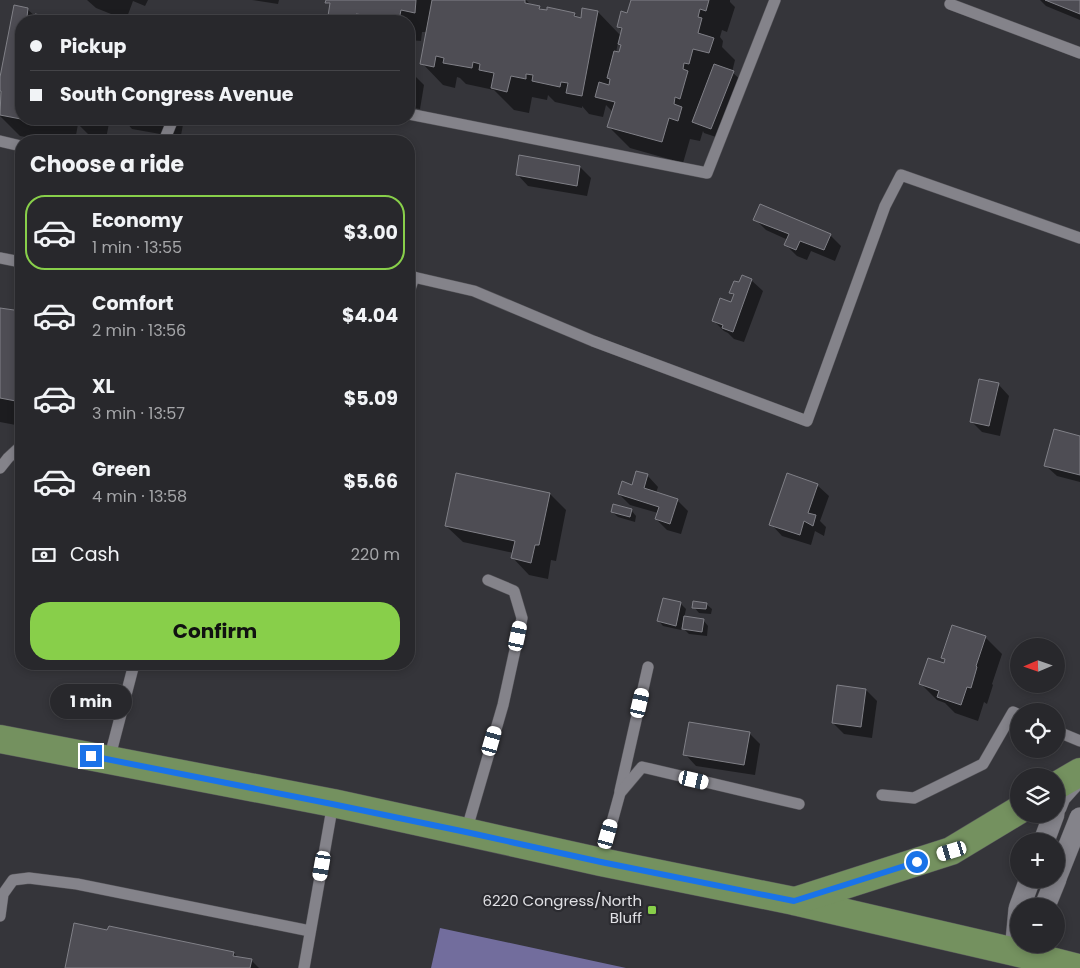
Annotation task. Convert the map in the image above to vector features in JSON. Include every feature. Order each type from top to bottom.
[{"type":"main road","points":[[0,739],[466,832],[601,862],[794,901],[1010,951]]},
{"type":"main road","points":[[1065,781],[1080,773]]},
{"type":"main road","points":[[794,901],[952,851],[1010,816]]},
{"type":"main road","points":[[1020,953],[1078,968]]},
{"type":"street","points":[[1065,791],[1080,773]]},
{"type":"street","points":[[1065,856],[1080,818]]},
{"type":"lane","points":[[415,115],[707,173],[775,0]]},
{"type":"lane","points":[[950,4],[1080,53]]},
{"type":"lane","points":[[0,142],[15,145]]},
{"type":"lane","points":[[415,277],[474,291],[593,341],[807,421],[886,206],[901,175],[1080,238]]},
{"type":"lane","points":[[0,258],[15,261]]},
{"type":"lane","points":[[0,468],[15,452]]},
{"type":"lane","points":[[466,832],[503,705],[522,618],[514,591],[488,580]]},
{"type":"lane","points":[[601,862],[620,793],[648,666]]},
{"type":"lane","points":[[109,760],[132,670]]},
{"type":"lane","points":[[882,796],[914,798],[983,764],[1010,717]]},
{"type":"lane","points":[[1065,735],[1080,741]]},
{"type":"lane","points":[[620,793],[642,767],[799,804]]},
{"type":"lane","points":[[304,968],[332,804]]},
{"type":"lane","points":[[0,916],[3,894],[13,880],[29,878],[77,884],[310,931]]},
{"type":"shaded area","points":[[440,928],[626,968],[431,968]]},
{"type":"building","points":[[326,0],[416,0],[415,13],[401,10],[400,15],[328,15],[330,3],[325,3]]},
{"type":"building","points":[[432,0],[525,0],[525,3],[540,6],[539,9],[547,10],[547,7],[575,13],[574,16],[581,18],[582,8],[598,11],[582,96],[566,93],[568,83],[561,82],[560,87],[532,81],[533,75],[526,74],[526,79],[511,76],[507,92],[491,88],[494,73],[479,70],[480,64],[473,62],[472,68],[443,63],[444,58],[436,56],[434,67],[420,64]]},
{"type":"building","points":[[631,0],[709,0],[706,11],[700,9],[698,17],[702,18],[698,33],[714,38],[709,53],[693,49],[689,64],[684,63],[683,69],[688,71],[680,99],[675,97],[674,104],[682,107],[678,121],[669,118],[662,142],[607,127],[615,102],[595,97],[599,82],[609,85],[610,79],[607,78],[614,51],[619,52],[621,45],[618,44],[622,28],[617,27],[621,11],[627,13]]},
{"type":"building","points":[[1045,0],[1080,0],[1080,14]]},
{"type":"building","points":[[14,5],[28,8],[27,15],[15,15],[15,118],[0,115],[0,77]]},
{"type":"building","points":[[714,64],[734,71],[711,129],[692,122]]},
{"type":"building","points":[[519,155],[580,166],[577,186],[516,175]]},
{"type":"building","points":[[760,204],[831,234],[824,250],[800,241],[796,250],[784,245],[789,234],[753,220]]},
{"type":"building","points":[[742,275],[752,279],[733,332],[722,328],[723,325],[712,321],[720,298],[731,302],[734,294],[729,293],[734,281],[739,282]]},
{"type":"building","points":[[0,308],[15,310],[15,401],[0,398]]},
{"type":"building","points":[[979,379],[999,383],[989,426],[970,422]]},
{"type":"building","points":[[1054,429],[1080,436],[1080,475],[1044,466]]},
{"type":"building","points":[[636,471],[648,474],[644,488],[678,499],[670,524],[655,519],[659,507],[618,494],[622,481],[632,485]]},
{"type":"building","points":[[456,473],[550,493],[539,545],[535,545],[531,563],[511,558],[515,541],[445,526]]},
{"type":"building","points":[[787,473],[818,484],[808,513],[816,515],[813,526],[804,521],[800,535],[769,525]]},
{"type":"building","points":[[613,504],[632,509],[630,517],[611,512]]},
{"type":"building","points":[[663,598],[681,602],[676,626],[657,621]]},
{"type":"building","points":[[693,601],[707,603],[706,609],[692,608]]},
{"type":"building","points":[[684,616],[704,619],[702,632],[682,629]]},
{"type":"building","points":[[952,625],[986,636],[971,688],[967,687],[961,705],[937,697],[939,691],[919,684],[928,658],[944,663],[945,659],[941,658]]},
{"type":"building","points":[[837,685],[866,689],[861,727],[832,723]]},
{"type":"building","points":[[689,722],[750,732],[744,765],[683,755]]},
{"type":"building","points":[[74,923],[107,930],[109,926],[234,952],[233,956],[252,959],[250,968],[65,968]]},
{"type":"place","name":"6220 Congress/North Bluff","points":[[652,910]]},
{"type":"route","points":[[91,756],[332,804],[794,901],[917,862]]}]
